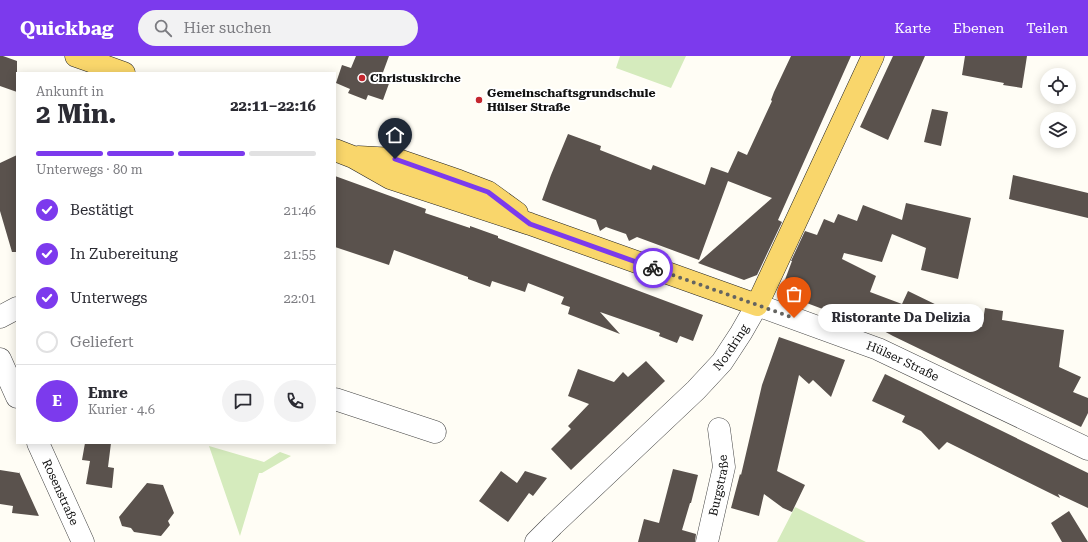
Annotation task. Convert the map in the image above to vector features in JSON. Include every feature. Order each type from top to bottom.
[{"type":"main road","points":[[76,56],[121,72]]},
{"type":"main road","name":"Nordring","points":[[757,305],[873,56]]},
{"type":"main road","name":"Hülser Straße","points":[[344,153],[395,159],[488,192],[530,224],[757,305]]},
{"type":"street","name":"Hülser Straße","points":[[757,305],[878,349],[1088,449]]},
{"type":"street","name":"Nordring","points":[[536,542],[696,390],[722,362],[742,333],[757,305]]},
{"type":"street","points":[[0,317],[16,309]]},
{"type":"street","points":[[0,359],[16,395]]},
{"type":"street","points":[[336,400],[435,432]]},
{"type":"street","name":"Burgstraße","points":[[707,542],[724,467],[719,429]]},
{"type":"street","name":"Rosenstraße","points":[[38,444],[83,542]]},
{"type":"green space","points":[[620,56],[686,56],[671,88],[616,68]]},
{"type":"green space","points":[[209,446],[264,462],[280,452],[291,456],[262,473],[259,473],[240,536]]},
{"type":"green space","points":[[795,507],[866,542],[777,542]]},
{"type":"building","points":[[0,56],[17,61],[16,92],[0,86]]},
{"type":"building","name":"Christuskirche","points":[[356,56],[389,56],[382,75],[391,78],[383,100],[368,95],[366,100],[348,93],[350,89],[336,83],[342,65],[351,68]]},
{"type":"building","points":[[791,56],[851,56],[778,220],[782,222],[757,275],[744,280],[698,263],[772,198],[728,181],[699,260],[637,237],[629,241],[626,234],[606,227],[600,231],[596,220],[542,200],[568,134],[601,146],[600,150],[651,170],[653,165],[705,185],[711,167],[728,173],[738,151],[747,155]]},
{"type":"building","points":[[893,56],[925,56],[888,140],[860,127]]},
{"type":"building","points":[[965,56],[1027,56],[1022,88],[962,75]]},
{"type":"building","points":[[932,109],[948,112],[941,146],[924,142]]},
{"type":"building","points":[[16,155],[16,252],[12,252],[0,211],[0,163]]},
{"type":"building","points":[[1013,175],[1088,193],[1088,218],[1009,199]]},
{"type":"building","points":[[336,176],[426,209],[425,213],[498,236],[498,238],[703,315],[693,341],[680,336],[677,343],[659,336],[660,333],[600,312],[620,334],[568,314],[570,307],[561,304],[564,297],[528,283],[525,292],[492,281],[490,287],[468,279],[468,277],[394,250],[389,265],[336,247]]},
{"type":"building","points":[[906,203],[971,218],[958,279],[921,270],[926,248],[892,234],[882,262],[844,253],[842,259],[876,276],[870,292],[902,304],[908,291],[982,327],[985,308],[1003,311],[1002,320],[1064,330],[1059,367],[1081,377],[1073,392],[1088,398],[1088,413],[1081,427],[869,323],[868,326],[780,293],[791,261],[805,231],[817,235],[824,219],[834,223],[838,214],[857,221],[863,205],[902,220]]},
{"type":"building","points":[[779,337],[845,360],[831,397],[813,380],[809,384],[799,375],[777,471],[805,485],[792,512],[783,508],[764,494],[759,516],[731,508],[740,474],[741,475],[762,385]]},
{"type":"building","points":[[646,361],[665,381],[571,470],[551,449],[571,429],[568,426],[589,404],[568,396],[578,369],[614,382],[623,372],[628,377]]},
{"type":"building","points":[[885,374],[1088,473],[1088,508],[1058,494],[1060,498],[947,442],[939,450],[921,431],[902,422],[905,416],[872,401]]},
{"type":"building","points":[[85,444],[111,444],[108,467],[114,468],[112,488],[86,484],[90,461],[82,460]]},
{"type":"building","points":[[673,469],[698,475],[682,530],[696,534],[695,542],[638,542],[644,519],[659,523]]},
{"type":"building","points":[[0,470],[19,472],[39,516],[12,513],[13,506],[0,504]]},
{"type":"building","points":[[501,471],[517,483],[525,471],[547,478],[533,496],[529,493],[508,522],[479,501]]},
{"type":"building","points":[[147,483],[163,485],[174,513],[168,521],[170,525],[161,536],[134,532],[131,528],[122,526],[119,517]]},
{"type":"building","points":[[1069,511],[1088,542],[1062,542],[1051,523]]},
{"type":"way so far","points":[[653,268],[794,318]]},
{"type":"place","name":"Christuskirche","points":[[362,78]]},
{"type":"place","name":"Gemeinschaftsgrundschule Hülser Straße","points":[[479,100]]},
{"type":"place","name":"Ristorante Da Delizia","points":[[794,318]]},
{"type":"route","points":[[395,159],[488,192],[530,224],[653,268]]}]
